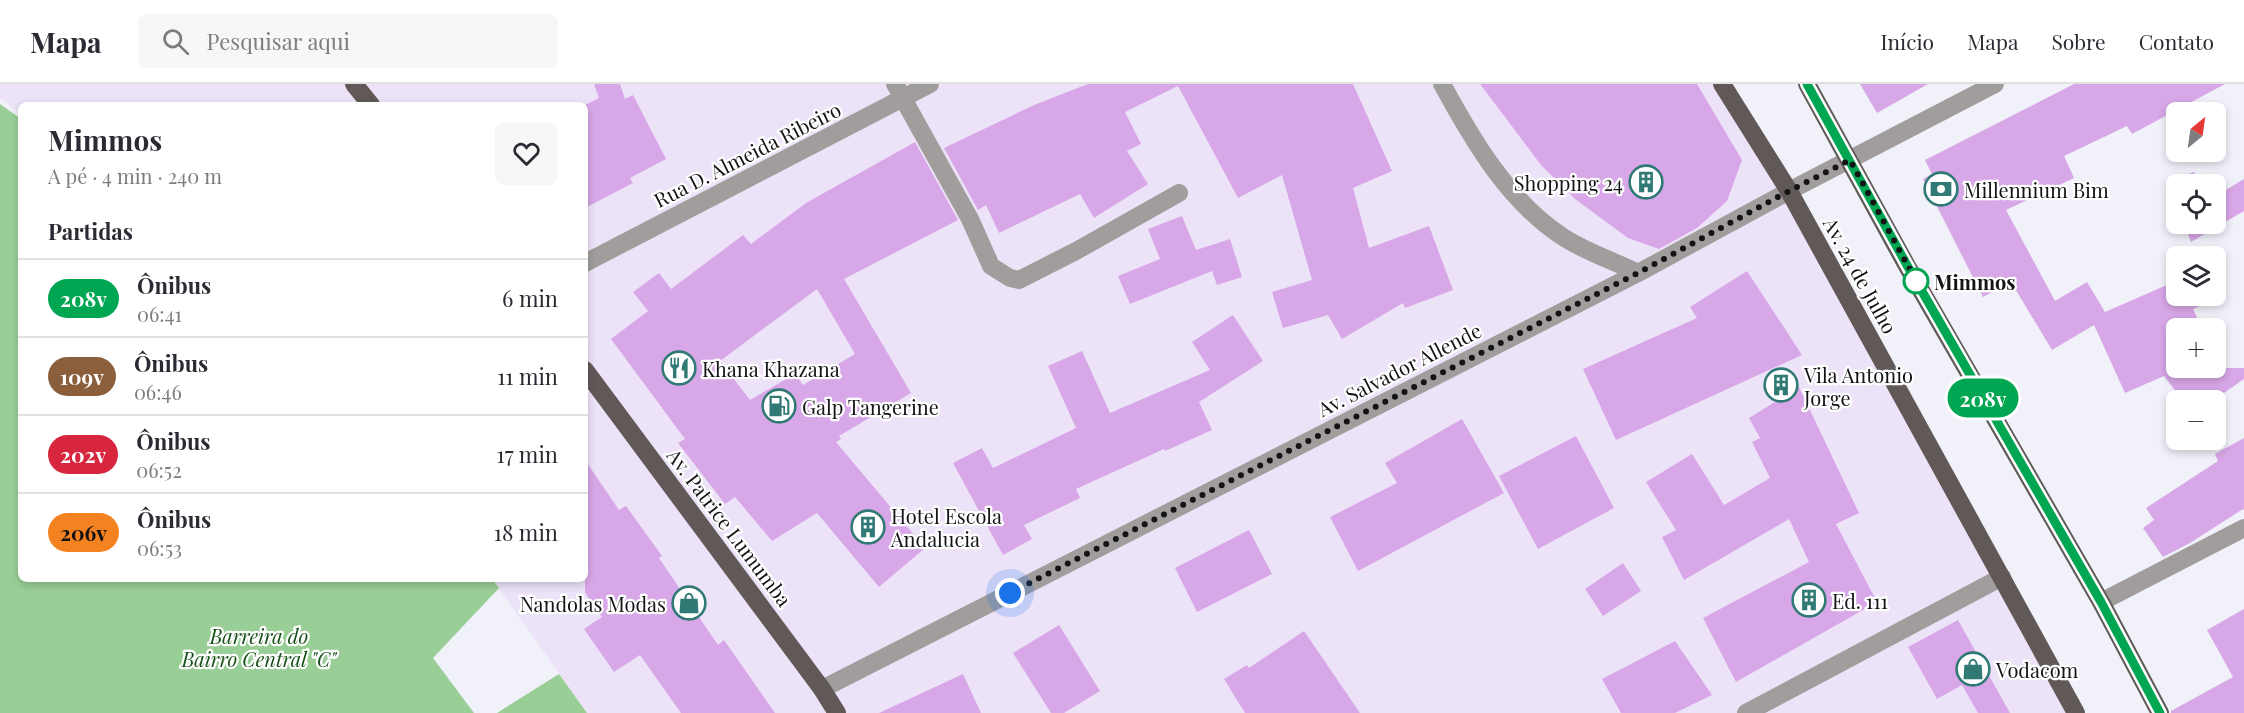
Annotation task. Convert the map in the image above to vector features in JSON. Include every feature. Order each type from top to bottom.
[{"type":"main road","points":[[354,84],[369,102]]},
{"type":"main road","name":"Av. 24 de Julho","points":[[1722,84],[1789,191],[2076,713]]},
{"type":"main road","points":[[1807,84],[1908,267],[2101,602],[2160,713]]},
{"type":"main road","name":"Av. Patrice Lumumba","points":[[588,374],[822,689],[837,713]]},
{"type":"street","name":"Rua D. Almeida Ribeiro","points":[[588,261],[899,91],[930,84]]},
{"type":"street","points":[[1442,84],[1469,134],[1521,202],[1564,237],[1638,273]]},
{"type":"street","name":"Av. Salvador Allende","points":[[822,689],[1638,273],[1789,191],[1995,84]]},
{"type":"street","points":[[899,91],[970,219],[991,266],[1010,278],[1018,280],[1076,251],[1179,193]]},
{"type":"street","points":[[2101,602],[2244,528]]},
{"type":"street","points":[[1746,713],[2002,578]]},
{"type":"shaded area","points":[[0,84],[1727,84],[2066,713],[587,713],[494,582],[588,582],[588,102],[18,102],[18,112],[0,98]]},
{"type":"green space","name":"Barreira do Bairro Central \"C\"","points":[[0,104],[18,117],[18,582],[494,582],[499,588],[433,658],[474,713],[0,713]]},
{"type":"green space","points":[[559,674],[587,713],[497,713]]},
{"type":"building","points":[[594,84],[620,84],[625,99],[633,95],[666,159],[630,178],[633,183],[588,206],[588,104],[599,98]]},
{"type":"building","points":[[1088,84],[1353,84],[1392,171],[1353,188],[1369,248],[1429,226],[1453,290],[1405,308],[1403,303],[1342,339],[1328,315],[1283,328],[1272,292],[1312,280],[1282,175],[1238,198],[1178,86],[1125,112],[1141,144],[1127,151],[1148,184],[1094,218],[1080,194],[999,233],[986,205],[978,210],[944,148],[1034,105]]},
{"type":"building","name":"Shopping 24","points":[[1480,84],[1697,84],[1742,160],[1727,201],[1697,228],[1659,249],[1628,238],[1575,199],[1541,165]]},
{"type":"building","points":[[1860,84],[1928,84],[1877,113]]},
{"type":"building","points":[[2074,84],[2225,84],[2192,102],[2166,102],[2166,116],[2132,134],[2127,126],[2064,156],[2074,178],[2006,210],[2055,301],[2087,282],[2105,312],[2166,285],[2166,306],[2200,306],[2193,309],[2197,318],[2166,318],[2166,378],[2226,378],[2226,368],[2244,368],[2244,379],[2226,392],[2174,390],[2164,376],[2125,393],[2094,325],[2052,350],[2011,282],[1983,297],[1923,179],[1932,174],[1925,160]]},
{"type":"building","points":[[915,142],[958,220],[844,279],[911,393],[839,436],[841,439],[836,442],[925,548],[879,587],[817,513],[772,541],[735,497],[725,504],[678,443],[685,439],[611,339],[648,311],[633,292],[659,273],[671,289],[743,235],[751,244],[806,203]],"holes":[[[817,289],[855,354],[803,385],[795,374],[750,400],[720,361]]]},
{"type":"building","points":[[2244,179],[2244,211],[2226,222],[2226,190]]},
{"type":"building","points":[[1182,216],[1196,250],[1230,239],[1242,277],[1217,285],[1212,271],[1130,304],[1118,276],[1160,259],[1148,229]]},
{"type":"building","points":[[2188,234],[2205,234],[2191,242]]},
{"type":"building","points":[[1747,271],[1802,355],[1616,440],[1583,369],[1697,318],[1690,307]]},
{"type":"building","points":[[1233,315],[1263,361],[1199,402],[1212,430],[1076,489],[1080,498],[1024,525],[1032,539],[1003,555],[953,463],[982,448],[993,468],[1076,428],[1048,366],[1082,351],[1110,413],[1210,370],[1192,342]]},
{"type":"building","points":[[1799,387],[1859,513],[1836,524],[1877,602],[1736,682],[1703,618],[1809,562],[1789,519],[1684,580],[1662,537],[1676,530],[1646,482],[1692,454],[1724,505],[1770,478],[1752,442],[1760,438],[1749,418]]},
{"type":"building","points":[[1462,419],[1504,493],[1358,571],[1330,517],[1397,483],[1385,463]]},
{"type":"building","points":[[1576,436],[1614,508],[1538,549],[1499,476]]},
{"type":"building","points":[[2244,438],[2244,510],[2163,557],[2143,528],[2154,520],[2146,508],[2218,461],[2215,454],[2226,450]]},
{"type":"building","points":[[588,464],[619,510],[626,506],[662,556],[659,558],[718,645],[724,640],[775,713],[681,713],[640,655],[614,672],[584,629],[602,617],[585,593],[585,582],[588,582]]},
{"type":"building","points":[[1249,530],[1272,574],[1197,612],[1175,568]]},
{"type":"building","points":[[1623,563],[1641,591],[1603,616],[1585,589]]},
{"type":"building","points":[[2244,609],[2244,713],[2171,713],[2233,677],[2207,630]]},
{"type":"building","points":[[1958,620],[2010,713],[1978,713],[1962,685],[1937,699],[1908,647]]},
{"type":"building","points":[[1059,625],[1100,691],[1064,713],[1051,713],[1013,653]]},
{"type":"building","points":[[1304,631],[1360,713],[1245,713],[1224,679],[1247,665],[1249,668]]},
{"type":"building","points":[[1675,641],[1712,695],[1675,713],[1621,713],[1602,679]]},
{"type":"building","points":[[963,674],[981,713],[879,713]]},
{"type":"bus line","name":"208v","points":[[1807,84],[1908,267],[2101,602],[2160,713]]},
{"type":"place","name":"Shopping 24","points":[[1646,182]]},
{"type":"place","name":"Millennium Bim","points":[[1941,189]]},
{"type":"place","name":"Mimmos","points":[[1916,281]]},
{"type":"place","name":"Khana Khazana","points":[[679,368]]},
{"type":"place","name":"Vila Antonio Jorge","points":[[1781,385]]},
{"type":"place","name":"Galp Tangerine","points":[[779,406]]},
{"type":"place","name":"Hotel Escola Andalucia","points":[[868,527]]},
{"type":"place","name":"Ed. 111","points":[[1809,600]]},
{"type":"place","name":"Nandolas Modas","points":[[689,603]]},
{"type":"place","name":"Vodacom","points":[[1973,669]]},
{"type":"route","points":[[1010,593],[1638,273],[1850,160],[1919,286],[1916,281]]}]
